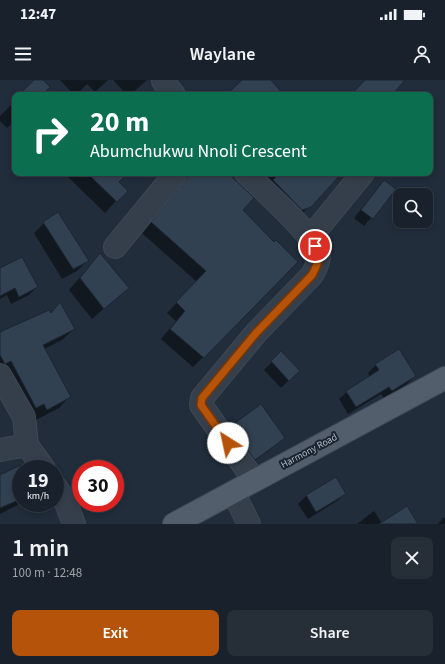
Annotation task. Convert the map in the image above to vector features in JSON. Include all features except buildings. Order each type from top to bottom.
[{"type":"main road","name":"Harmony Road","points":[[174,524],[445,378]]},
{"type":"street","points":[[115,247],[168,176]]},
{"type":"street","points":[[249,176],[310,238],[319,254],[318,265],[312,275],[256,333],[202,398],[201,405],[254,480]]},
{"type":"street","points":[[310,238],[361,176]]},
{"type":"street","points":[[0,376],[24,417],[27,445],[38,460]]},
{"type":"street","points":[[0,450],[27,445]]},
{"type":"street","points":[[233,492],[249,524]]},
{"type":"street","points":[[64,499],[74,524]]},
{"type":"route","points":[[228,443],[201,405],[202,398],[256,333],[312,275],[318,265],[319,254],[315,246]]}]
